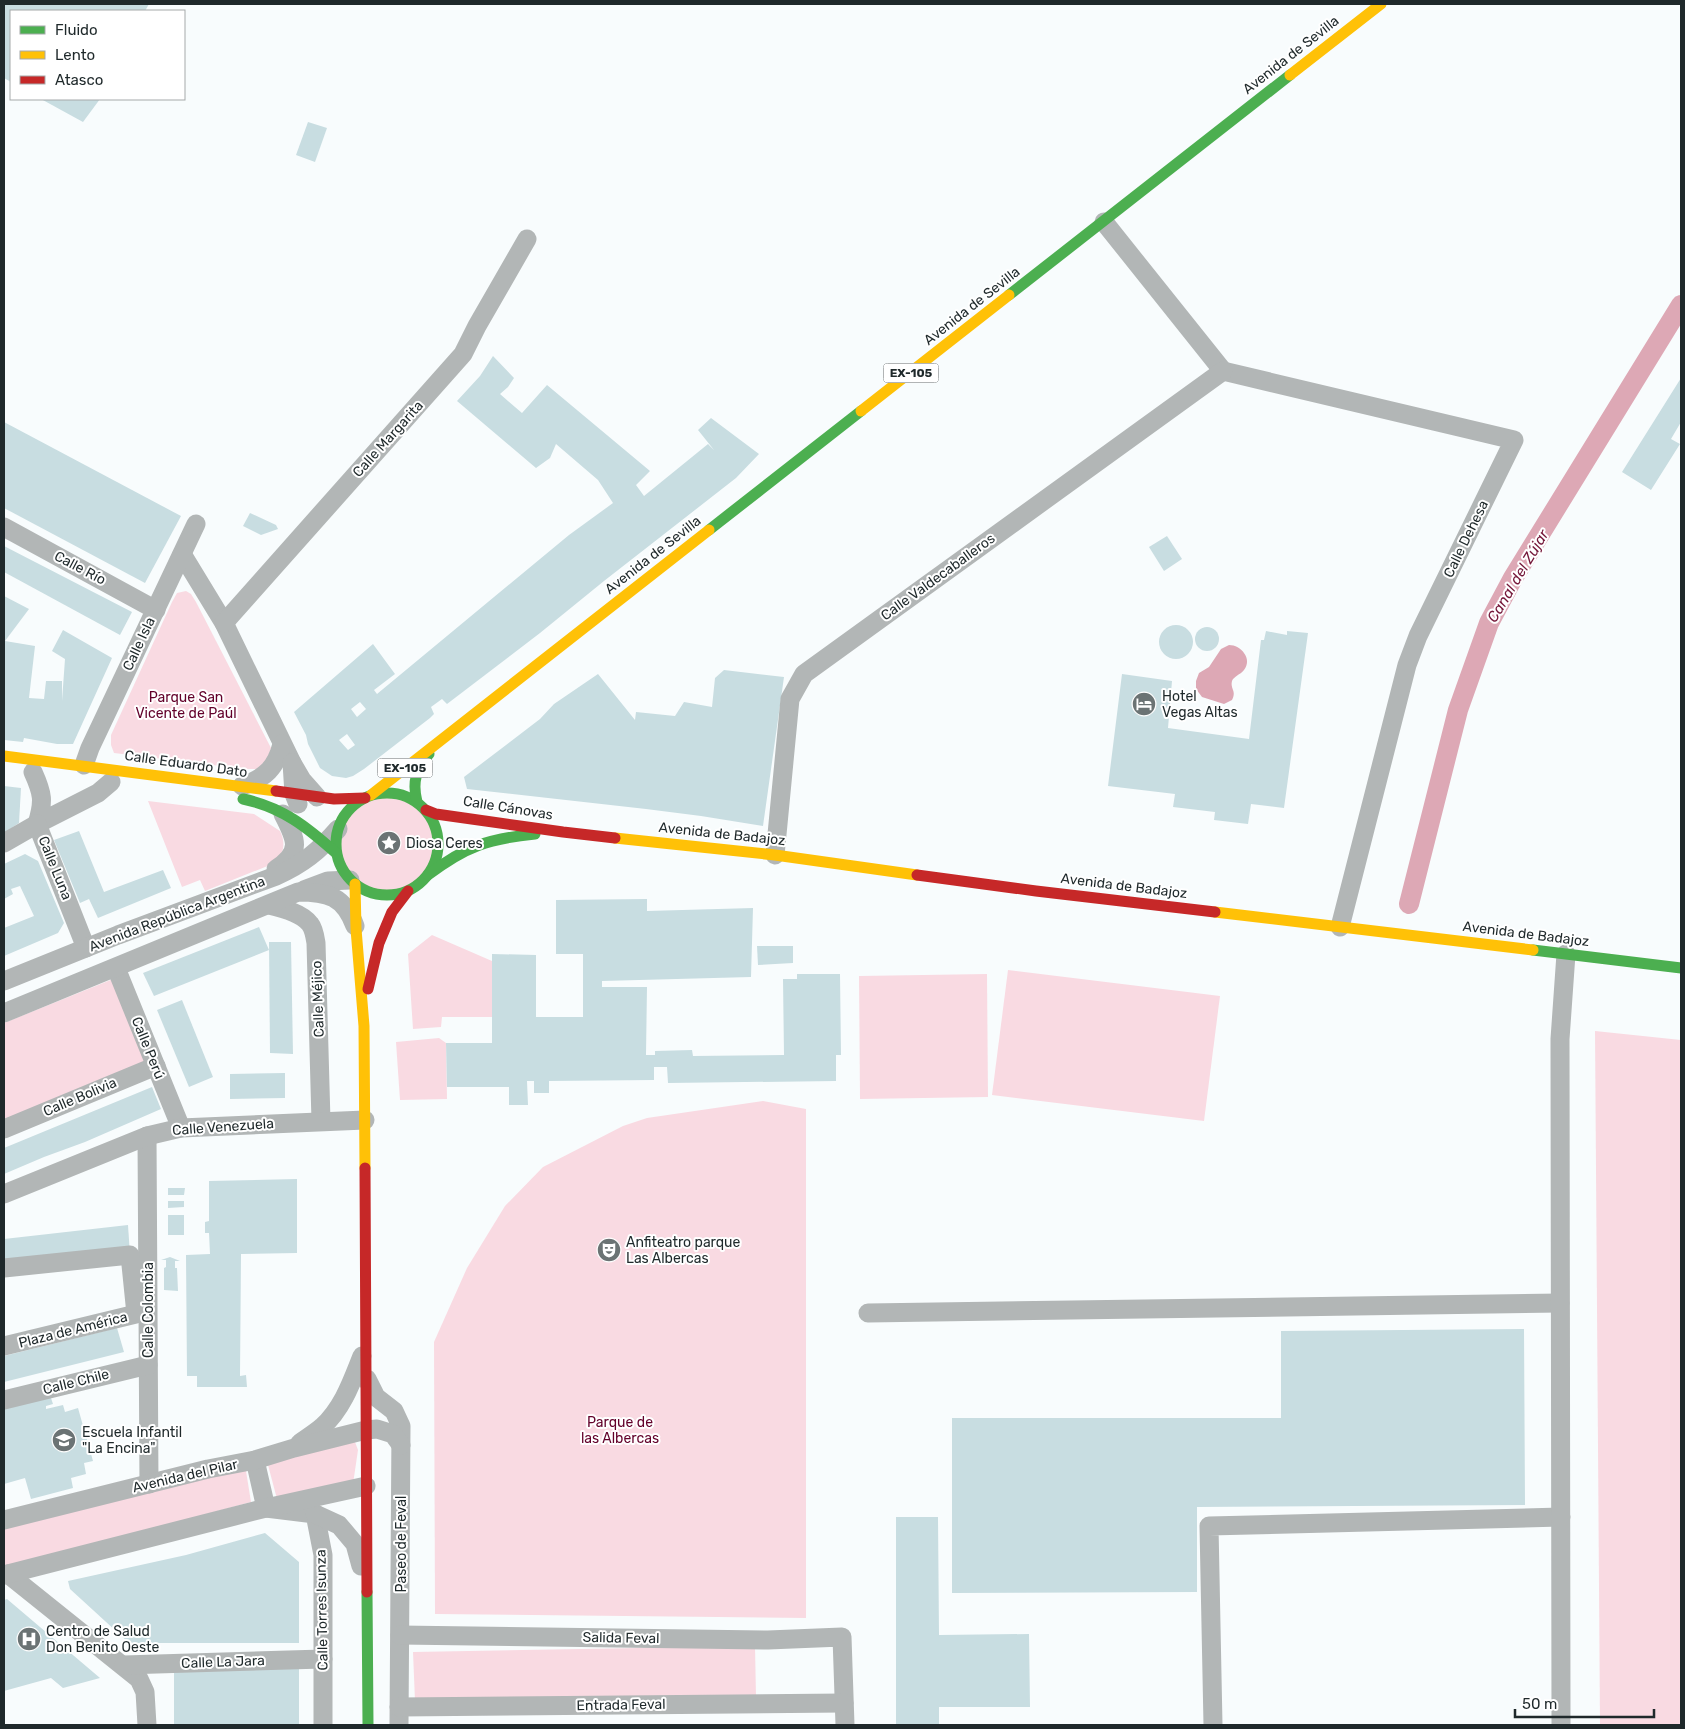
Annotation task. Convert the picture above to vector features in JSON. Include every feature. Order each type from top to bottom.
[{"type":"main road","name":"Avenida de Sevilla","points":[[368,796],[440,742],[1380,4]]},
{"type":"main road","name":"Avenida de Sevilla","points":[[417,802],[413,789],[419,765],[440,742]]},
{"type":"main road","name":"Calle Eduardo Dato","points":[[4,756],[102,778],[233,793],[257,801],[284,814],[313,833],[333,840]]},
{"type":"main road","name":"Calle Eduardo Dato","points":[[189,791],[294,794],[334,799],[368,796]]},
{"type":"main road","points":[[392,793],[403,795],[417,802],[426,810],[434,822],[438,833],[435,863],[428,875],[421,883],[408,891],[392,895],[378,895],[364,890],[352,882],[340,866],[333,840],[345,814],[354,804],[368,796],[392,793]]},
{"type":"main road","name":"Calle Cánovas","points":[[426,810],[436,814],[563,832]]},
{"type":"main road","name":"Avenida de Badajoz","points":[[563,832],[775,855],[1036,891],[1681,968]]},
{"type":"main road","name":"Calle Cánovas","points":[[428,875],[466,849],[514,836],[563,832]]},
{"type":"main road","points":[[352,882],[364,1014],[368,1725]]},
{"type":"main road","points":[[364,1014],[373,966],[380,943],[392,912],[408,891]]},
{"type":"street","points":[[1104,222],[1223,371]]},
{"type":"street","name":"Calle Margarita","points":[[224,623],[463,354],[527,238]]},
{"type":"street","name":"Calle Valdecaballeros","points":[[775,855],[790,699],[804,674],[1223,371]]},
{"type":"street","name":"Calle Dehesa","points":[[1223,371],[1514,440],[1418,636],[1407,665],[1340,927]]},
{"type":"street","name":"Calle Isla","points":[[102,778],[90,748],[196,524]]},
{"type":"street","name":"Calle Río","points":[[4,527],[156,610]]},
{"type":"street","points":[[182,554],[224,623],[292,763],[302,780],[317,797]]},
{"type":"street","points":[[233,793],[260,779],[268,771],[279,756],[282,744]]},
{"type":"street","points":[[292,763],[294,794],[300,808],[333,840]]},
{"type":"street","points":[[32,772],[42,794],[43,802],[37,824]]},
{"type":"street","points":[[37,824],[98,793],[102,778]]},
{"type":"street","points":[[249,886],[279,867],[293,854],[295,846],[293,834],[284,814]]},
{"type":"street","name":"Calle Luna","points":[[4,843],[37,824],[86,948]]},
{"type":"street","name":"Avenida República Argentina","points":[[4,981],[292,868],[333,840]]},
{"type":"street","name":"Avenida República Argentina","points":[[4,1013],[298,892],[328,881],[352,882]]},
{"type":"street","name":"Avenida República Argentina","points":[[298,892],[317,892],[340,901],[350,912],[356,929]]},
{"type":"street","name":"Calle Méjico","points":[[269,905],[284,909],[303,918],[310,924],[314,932],[321,1121]]},
{"type":"street","points":[[1561,1725],[1560,1039],[1566,954]]},
{"type":"street","name":"Calle Perú","points":[[116,968],[181,1128]]},
{"type":"street","name":"Calle Bolivia","points":[[4,1129],[156,1066]]},
{"type":"street","name":"Calle Venezuela","points":[[4,1194],[147,1136],[181,1128],[365,1120]]},
{"type":"street","name":"Calle Colombia","points":[[147,1136],[149,1484]]},
{"type":"street","name":"Plaza de América","points":[[4,1268],[130,1255],[136,1314],[4,1346]]},
{"type":"street","points":[[868,1312],[1560,1303]]},
{"type":"street","points":[[294,1448],[323,1426],[339,1407],[350,1388],[366,1348]]},
{"type":"street","name":"Calle Chile","points":[[4,1400],[148,1365]]},
{"type":"street","name":"Paseo de Feval","points":[[366,1376],[376,1397],[394,1411],[401,1426],[399,1716]]},
{"type":"street","points":[[366,1430],[377,1429],[393,1434],[401,1445]]},
{"type":"street","name":"Avenida del Pilar","points":[[4,1520],[255,1460],[366,1430]]},
{"type":"street","points":[[255,1460],[266,1508]]},
{"type":"street","points":[[6,1574],[266,1508],[366,1486]]},
{"type":"street","points":[[266,1508],[315,1514],[339,1525],[355,1544],[367,1588]]},
{"type":"street","name":"Calle Torres Isunza","points":[[315,1514],[323,1555],[324,1725]]},
{"type":"street","points":[[1213,1725],[1209,1526],[1561,1517]]},
{"type":"street","points":[[6,1574],[124,1665],[139,1679],[145,1692],[147,1725]]},
{"type":"street","name":"Salida Feval","points":[[400,1635],[768,1640],[842,1637],[844,1703]]},
{"type":"street","name":"Calle La Jara","points":[[124,1665],[323,1659]]},
{"type":"street","points":[[844,1703],[845,1725]]},
{"type":"street","name":"Entrada Feval","points":[[399,1716],[844,1703]]},
{"type":"green space","name":"Parque San Vicente de Paúl","points":[[186,591],[191,594],[196,602],[271,748],[267,760],[258,769],[114,753],[111,745],[111,735],[172,602],[177,593]]},
{"type":"green space","points":[[387,794],[406,798],[423,809],[434,826],[438,845],[434,864],[423,881],[406,892],[387,896],[368,892],[351,881],[340,864],[336,845],[340,826],[351,809],[368,798]]},
{"type":"green space","points":[[148,801],[254,814],[280,831],[283,840],[282,852],[275,863],[205,891],[200,880],[182,887]]},
{"type":"green space","points":[[432,935],[492,961],[492,1017],[442,1017],[441,1027],[413,1029],[408,954]]},
{"type":"green space","points":[[1008,970],[1220,996],[1204,1121],[992,1095]]},
{"type":"green space","points":[[987,974],[988,1097],[860,1099],[859,976]]},
{"type":"green space","points":[[113,979],[148,1062],[4,1123],[4,1023]]},
{"type":"green space","points":[[1595,1031],[1681,1040],[1681,1725],[1600,1725]]},
{"type":"green space","points":[[439,1038],[446,1043],[447,1099],[400,1100],[396,1042]]},
{"type":"green space","name":"Parque de las Albercas","points":[[763,1101],[806,1109],[806,1618],[435,1614],[434,1342],[467,1268],[505,1206],[543,1167],[623,1126],[647,1118]]},
{"type":"green space","points":[[355,1442],[358,1450],[353,1484],[277,1499],[268,1465],[272,1461]]},
{"type":"green space","points":[[242,1469],[246,1471],[251,1502],[4,1569],[4,1527]]},
{"type":"green space","points":[[755,1646],[756,1697],[415,1701],[413,1652]]},
{"type":"shaded area","points":[[1229,645],[1238,647],[1244,653],[1247,661],[1244,670],[1232,681],[1234,694],[1232,700],[1224,704],[1202,697],[1196,689],[1196,681],[1199,673],[1209,667],[1221,649]]},
{"type":"building","points":[[4,4],[149,4],[146,10],[10,10],[10,81],[4,78]]},
{"type":"building","points":[[43,100],[99,100],[83,122]]},
{"type":"building","points":[[308,122],[327,128],[315,162],[296,155]]},
{"type":"building","points":[[493,356],[514,378],[500,394],[522,413],[547,385],[650,471],[636,485],[644,496],[708,444],[714,450],[698,430],[711,418],[759,454],[736,478],[540,633],[447,704],[442,699],[431,707],[434,714],[430,718],[364,769],[346,778],[332,776],[320,768],[294,712],[373,644],[395,674],[374,690],[377,694],[569,535],[613,503],[598,480],[556,444],[550,458],[536,468],[457,401],[480,376]],"holes":[[[360,702],[366,709],[357,717],[351,709]],[[347,734],[355,745],[348,750],[339,740]]]},
{"type":"building","points":[[1681,378],[1681,422],[1671,439],[1680,444],[1651,490],[1622,472]]},
{"type":"building","points":[[4,422],[181,516],[145,583],[4,508]]},
{"type":"building","points":[[250,513],[276,525],[278,529],[261,535],[243,526]]},
{"type":"building","points":[[1167,536],[1182,559],[1164,571],[1149,547]]},
{"type":"building","points":[[4,546],[132,612],[120,635],[4,572]]},
{"type":"building","points":[[4,596],[29,609],[5,641],[4,640]]},
{"type":"building","points":[[1176,625],[1188,630],[1193,642],[1188,654],[1176,659],[1164,654],[1159,642],[1164,630]]},
{"type":"building","points":[[1207,627],[1215,631],[1219,639],[1215,647],[1207,651],[1199,647],[1195,639],[1199,631]]},
{"type":"building","points":[[63,630],[112,658],[73,744],[57,744],[24,738],[23,742],[4,740],[5,641],[35,646],[29,698],[44,699],[46,681],[62,681],[62,701],[65,659],[52,651]]},
{"type":"building","name":"Hotel Vegas Altas","points":[[1266,631],[1287,635],[1287,631],[1308,633],[1284,808],[1251,804],[1248,824],[1214,820],[1215,812],[1173,807],[1175,794],[1108,786],[1122,674],[1172,681],[1168,728],[1249,739],[1261,640],[1264,640]]},
{"type":"building","points":[[724,670],[784,677],[763,826],[646,809],[467,789],[464,777],[540,719],[554,704],[598,674],[635,720],[636,712],[675,716],[684,702],[712,707],[715,678]]},
{"type":"building","points":[[4,786],[21,788],[19,823],[4,833]]},
{"type":"building","points":[[79,831],[104,892],[163,870],[171,888],[98,918],[89,899],[80,903],[54,840]]},
{"type":"building","points":[[25,854],[38,861],[64,923],[58,933],[4,956],[4,928],[34,916],[20,886],[11,889],[13,894],[4,899],[4,864]]},
{"type":"building","points":[[647,899],[647,911],[753,908],[751,977],[602,981],[602,987],[647,987],[646,1055],[655,1055],[655,1051],[692,1050],[693,1056],[784,1055],[783,979],[797,979],[797,974],[840,974],[841,1055],[836,1055],[836,1081],[668,1083],[667,1067],[654,1067],[654,1080],[549,1081],[549,1093],[534,1093],[534,1081],[527,1081],[528,1105],[509,1105],[509,1087],[447,1087],[446,1043],[492,1043],[492,954],[536,955],[536,1017],[583,1017],[583,954],[556,954],[556,900]]},
{"type":"building","points":[[259,927],[269,950],[154,996],[143,973]]},
{"type":"building","points":[[269,942],[291,942],[293,1054],[270,1053]]},
{"type":"building","points":[[757,946],[793,946],[793,963],[758,965]]},
{"type":"building","points":[[182,1000],[213,1077],[189,1087],[157,1010]]},
{"type":"building","points":[[285,1073],[285,1098],[230,1099],[230,1074]]},
{"type":"building","points":[[152,1087],[161,1109],[4,1174],[4,1148]]},
{"type":"building","points":[[297,1179],[297,1253],[241,1254],[240,1376],[246,1375],[247,1387],[197,1387],[197,1376],[187,1376],[186,1255],[210,1254],[209,1233],[205,1233],[205,1222],[209,1221],[209,1181]]},
{"type":"building","points":[[168,1188],[185,1188],[184,1195],[168,1195]]},
{"type":"building","points":[[168,1201],[184,1201],[184,1207],[168,1208]]},
{"type":"building","points":[[168,1215],[184,1215],[184,1235],[168,1235]]},
{"type":"building","points":[[128,1225],[130,1255],[4,1268],[4,1239]]},
{"type":"building","points":[[170,1257],[180,1261],[175,1261],[178,1291],[164,1290],[166,1260],[161,1260]]},
{"type":"building","points":[[117,1328],[124,1352],[4,1382],[4,1356]]},
{"type":"building","points":[[1524,1329],[1525,1505],[1197,1507],[1197,1592],[952,1593],[952,1418],[1281,1418],[1281,1331]]},
{"type":"building","points":[[50,1395],[53,1404],[46,1406],[46,1409],[63,1405],[65,1412],[78,1408],[93,1461],[84,1463],[86,1474],[71,1478],[73,1488],[31,1499],[25,1478],[4,1484],[4,1406]]},
{"type":"building","points":[[896,1517],[938,1517],[939,1635],[1029,1634],[1030,1707],[939,1707],[939,1725],[896,1725]]},
{"type":"building","points":[[265,1533],[299,1562],[299,1643],[129,1643],[70,1589],[68,1581],[186,1555]]},
{"type":"building","name":"Centro de Salud Don Benito Oeste","points":[[7,1599],[100,1678],[63,1688],[51,1678],[4,1691],[4,1600]]},
{"type":"building","points":[[299,1668],[299,1725],[174,1725],[174,1669]]},
{"type":"waterway","name":"Canal del Zújar","points":[[1409,904],[1458,710],[1489,623],[1513,578],[1681,305]]},
{"type":"traffic: fast","points":[[1009,295],[1290,75]]},
{"type":"traffic: fast","points":[[709,530],[861,411]]},
{"type":"traffic: fast","points":[[417,802],[416,776],[429,754]]},
{"type":"traffic: fast","points":[[387,793],[397,794],[416,801],[430,815],[437,834],[438,844],[437,854],[430,873],[416,887],[397,894],[387,895],[377,894],[358,887],[344,873],[337,854],[336,844],[337,834],[344,815],[358,801],[377,794],[387,793]]},
{"type":"traffic: fast","points":[[243,799],[270,807],[293,819],[336,853]]},
{"type":"traffic: fast","points":[[428,875],[454,857],[478,846],[504,838],[535,834]]},
{"type":"traffic: fast","points":[[1533,950],[1681,968]]},
{"type":"traffic: fast","points":[[367,1592],[368,1725]]},
{"type":"traffic: slow","points":[[1290,75],[1381,4]]},
{"type":"traffic: slow","points":[[861,411],[1009,295]]},
{"type":"traffic: slow","points":[[371,795],[709,530]]},
{"type":"traffic: slow","points":[[4,756],[276,791]]},
{"type":"traffic: slow","points":[[615,838],[775,855],[917,875]]},
{"type":"traffic: slow","points":[[355,884],[356,929],[364,1026],[365,1168]]},
{"type":"traffic: slow","points":[[1215,912],[1533,950]]},
{"type":"traffic: jam","points":[[276,791],[334,799],[365,798]]},
{"type":"traffic: jam","points":[[426,810],[436,814],[615,838]]},
{"type":"traffic: jam","points":[[917,875],[1215,912]]},
{"type":"traffic: jam","points":[[368,989],[379,943],[392,912],[408,891]]},
{"type":"traffic: jam","points":[[365,1168],[367,1592]]},
{"type":"place","name":"Hotel Vegas Altas","points":[[1144,704]]},
{"type":"place","name":"Diosa Ceres","points":[[389,843]]},
{"type":"place","name":"Anfiteatro parque Las Albercas","points":[[609,1250]]},
{"type":"place","name":"Escuela Infantil \"La Encina\"","points":[[64,1440]]},
{"type":"place","name":"Centro de Salud Don Benito Oeste","points":[[29,1639]]}]
